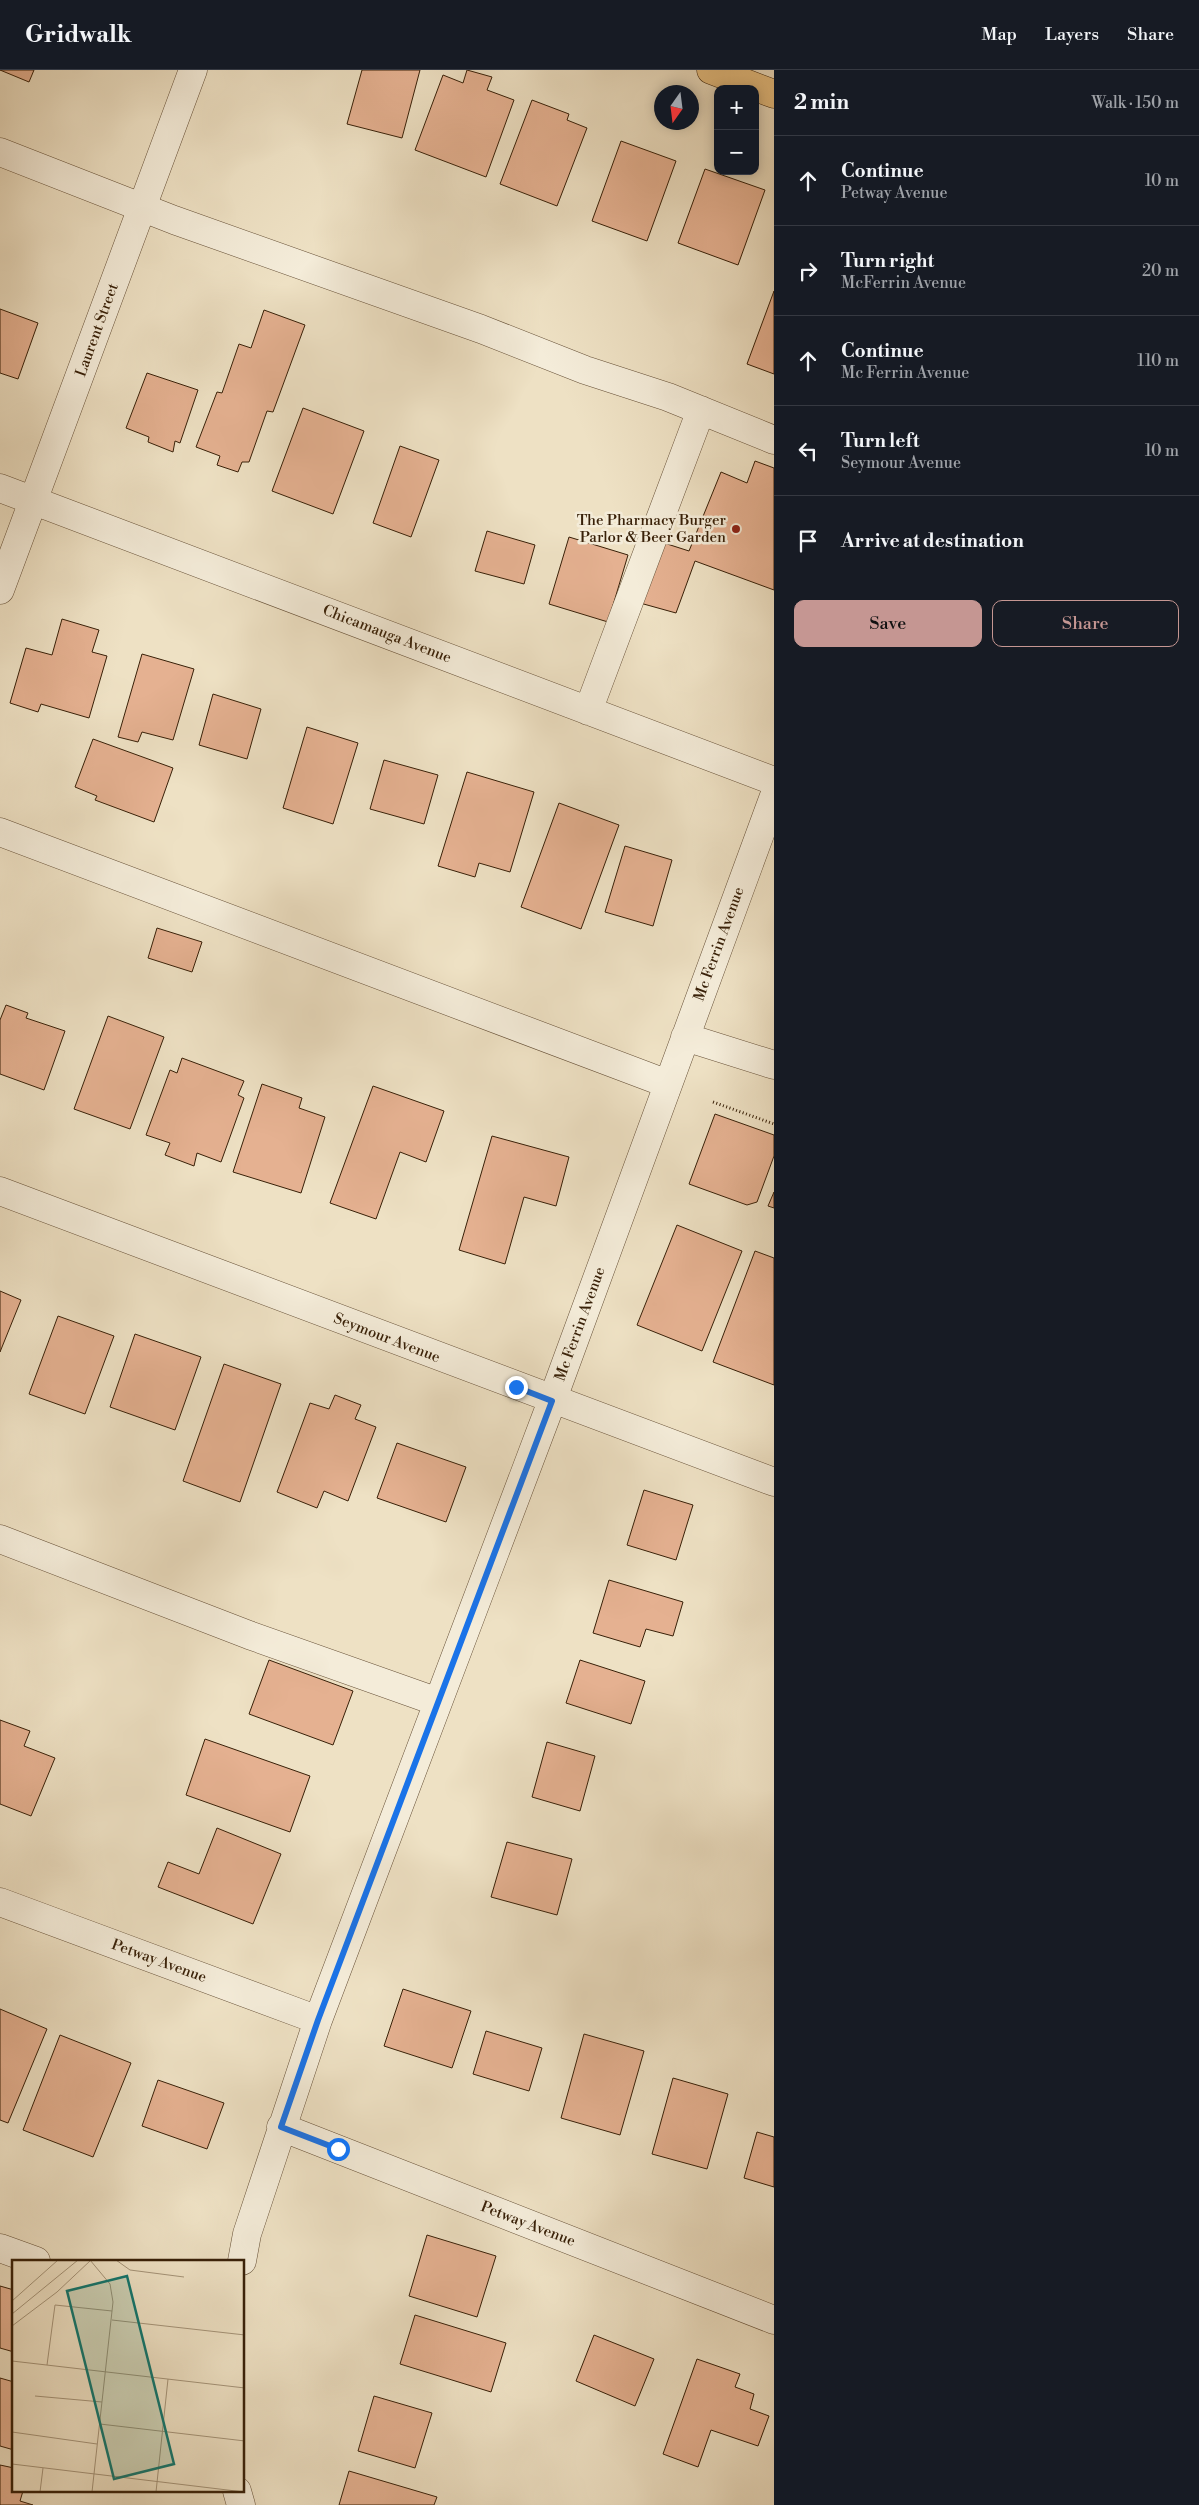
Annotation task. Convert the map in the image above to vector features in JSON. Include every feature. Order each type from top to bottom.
[{"type":"main road","points":[[711,70],[774,94]]},
{"type":"street","name":"Laurent Street","points":[[0,590],[192,70]]},
{"type":"street","points":[[0,152],[142,207],[701,410],[774,440]]},
{"type":"street","points":[[588,711],[701,410]]},
{"type":"street","name":"Chicamauga Avenue","points":[[0,488],[774,781]]},
{"type":"street","name":"Mc Ferrin Avenue","points":[[242,2260],[247,2234],[318,2020],[552,1401],[774,796]]},
{"type":"street","points":[[0,832],[668,1084]]},
{"type":"street","points":[[685,1037],[774,1065]]},
{"type":"street","name":"Seymour Avenue","points":[[0,1191],[552,1401],[774,1482]]},
{"type":"street","points":[[0,1539],[249,1635],[438,1702]]},
{"type":"street","name":"Petway Avenue","points":[[0,1902],[318,2020]]},
{"type":"street","name":"Petway Avenue","points":[[281,2127],[774,2320]]},
{"type":"street","points":[[0,2248],[33,2260]]},
{"type":"street","points":[[237,2492],[241,2505]]},
{"type":"path","points":[[713,1102],[774,1124]]},
{"type":"building","points":[[0,70],[34,70],[29,82]]},
{"type":"building","points":[[362,70],[420,70],[402,138],[347,124]]},
{"type":"building","points":[[467,70],[492,77],[487,90],[514,100],[486,177],[415,150],[443,75],[463,83]]},
{"type":"building","points":[[532,100],[569,114],[567,120],[587,128],[557,206],[500,184]]},
{"type":"building","points":[[621,141],[676,161],[647,241],[592,221]]},
{"type":"building","points":[[705,169],[714,172],[714,175],[722,175],[765,190],[738,265],[678,243]]},
{"type":"building","points":[[774,291],[774,374],[747,364]]},
{"type":"building","points":[[0,309],[38,323],[18,379],[0,373]]},
{"type":"building","points":[[264,310],[305,325],[273,412],[267,411],[249,462],[242,462],[238,472],[217,465],[220,456],[196,447],[217,392],[222,393],[239,344],[251,348]]},
{"type":"building","points":[[147,373],[198,390],[180,443],[175,441],[173,452],[148,442],[149,437],[126,428]]},
{"type":"building","points":[[303,408],[364,431],[333,514],[272,491]]},
{"type":"building","points":[[400,446],[439,460],[411,537],[373,523]]},
{"type":"building","name":"The Pharmacy Burger Parlor & Beer Garden","points":[[755,461],[774,468],[774,590],[695,561],[676,613],[640,603],[661,542],[689,551],[721,472],[747,483]]},
{"type":"building","points":[[487,531],[535,545],[524,584],[475,571]]},
{"type":"building","points":[[569,537],[628,555],[608,622],[549,604]]},
{"type":"building","points":[[62,619],[99,630],[92,652],[107,656],[89,718],[41,704],[38,712],[10,703],[26,648],[52,655]]},
{"type":"building","points":[[142,654],[194,669],[173,740],[142,732],[138,742],[118,737]]},
{"type":"building","points":[[213,694],[261,709],[247,759],[199,745]]},
{"type":"building","points":[[307,727],[358,743],[333,824],[283,808]]},
{"type":"building","points":[[93,739],[173,768],[154,822],[95,800],[97,796],[75,787]]},
{"type":"building","points":[[384,760],[438,775],[424,824],[370,809]]},
{"type":"building","points":[[467,772],[534,792],[510,872],[479,863],[475,877],[438,866]]},
{"type":"building","points":[[559,803],[619,825],[581,929],[521,907]]},
{"type":"building","points":[[625,846],[672,860],[653,926],[605,912]]},
{"type":"building","points":[[157,928],[202,942],[192,972],[148,958]]},
{"type":"building","points":[[6,1005],[28,1013],[26,1018],[65,1031],[44,1090],[0,1074],[0,1020]]},
{"type":"building","points":[[108,1016],[164,1037],[130,1129],[74,1109]]},
{"type":"building","points":[[182,1058],[244,1081],[238,1095],[244,1098],[221,1162],[197,1153],[194,1166],[165,1155],[170,1143],[146,1135],[170,1070],[177,1073]]},
{"type":"building","points":[[262,1084],[302,1098],[299,1108],[325,1117],[301,1193],[233,1172]]},
{"type":"building","points":[[373,1086],[444,1111],[426,1162],[400,1152],[376,1219],[330,1203]]},
{"type":"building","points":[[715,1114],[774,1135],[774,1156],[757,1202],[747,1205],[689,1184]]},
{"type":"building","points":[[492,1136],[569,1157],[556,1206],[524,1197],[505,1264],[459,1250]]},
{"type":"building","points":[[774,1192],[774,1208],[768,1206]]},
{"type":"building","points":[[677,1225],[742,1251],[702,1351],[637,1325]]},
{"type":"building","points":[[755,1251],[774,1258],[774,1385],[713,1362]]},
{"type":"building","points":[[0,1291],[21,1300],[0,1352]]},
{"type":"building","points":[[58,1316],[114,1336],[85,1414],[29,1394]]},
{"type":"building","points":[[135,1334],[201,1357],[175,1430],[110,1407]]},
{"type":"building","points":[[224,1364],[281,1384],[240,1502],[183,1481]]},
{"type":"building","points":[[335,1395],[361,1405],[355,1419],[376,1427],[348,1501],[324,1491],[317,1508],[277,1492],[310,1403],[329,1409]]},
{"type":"building","points":[[397,1443],[466,1467],[446,1522],[377,1498]]},
{"type":"building","points":[[644,1490],[693,1505],[676,1560],[627,1545]]},
{"type":"building","points":[[609,1580],[683,1602],[673,1636],[646,1629],[640,1647],[593,1633]]},
{"type":"building","points":[[269,1660],[353,1691],[333,1745],[249,1714]]},
{"type":"building","points":[[580,1660],[645,1681],[631,1724],[566,1703]]},
{"type":"building","points":[[0,1720],[30,1731],[24,1746],[55,1758],[31,1816],[0,1804]]},
{"type":"building","points":[[205,1739],[310,1776],[290,1832],[186,1795]]},
{"type":"building","points":[[547,1742],[595,1756],[580,1811],[532,1797]]},
{"type":"building","points":[[217,1828],[281,1854],[253,1924],[158,1887],[168,1862],[199,1874]]},
{"type":"building","points":[[507,1842],[572,1859],[557,1915],[491,1897]]},
{"type":"building","points":[[403,1989],[471,2011],[452,2068],[384,2046]]},
{"type":"building","points":[[0,2009],[47,2029],[8,2123],[0,2120]]},
{"type":"building","points":[[486,2031],[542,2048],[529,2091],[473,2074]]},
{"type":"building","points":[[584,2034],[644,2051],[620,2135],[561,2118]]},
{"type":"building","points":[[60,2035],[131,2063],[93,2157],[23,2130]]},
{"type":"building","points":[[673,2078],[728,2094],[707,2169],[652,2154]]},
{"type":"building","points":[[158,2080],[224,2103],[207,2149],[142,2126]]},
{"type":"building","points":[[757,2132],[774,2137],[774,2187],[744,2178]]},
{"type":"building","points":[[427,2235],[496,2256],[477,2317],[409,2296]]},
{"type":"building","points":[[0,2286],[12,2289],[12,2351],[0,2348]]},
{"type":"building","points":[[415,2315],[506,2343],[491,2392],[400,2364]]},
{"type":"building","points":[[594,2335],[654,2359],[635,2406],[576,2381]]},
{"type":"building","points":[[697,2359],[740,2374],[735,2387],[754,2394],[750,2409],[769,2416],[758,2446],[711,2430],[698,2467],[663,2454]]},
{"type":"building","points":[[0,2378],[12,2381],[12,2449],[0,2446]]},
{"type":"building","points":[[374,2396],[432,2413],[415,2468],[358,2451]]},
{"type":"building","points":[[0,2465],[12,2468],[12,2492],[23,2492],[20,2501],[33,2505],[0,2505]]},
{"type":"building","points":[[349,2471],[437,2497],[434,2505],[339,2505]]},
{"type":"place","name":"The Pharmacy Burger Parlor & Beer Garden","points":[[736,529]]},
{"type":"route","points":[[338,2149],[281,2127],[318,2020],[552,1401],[516,1387]]}]
